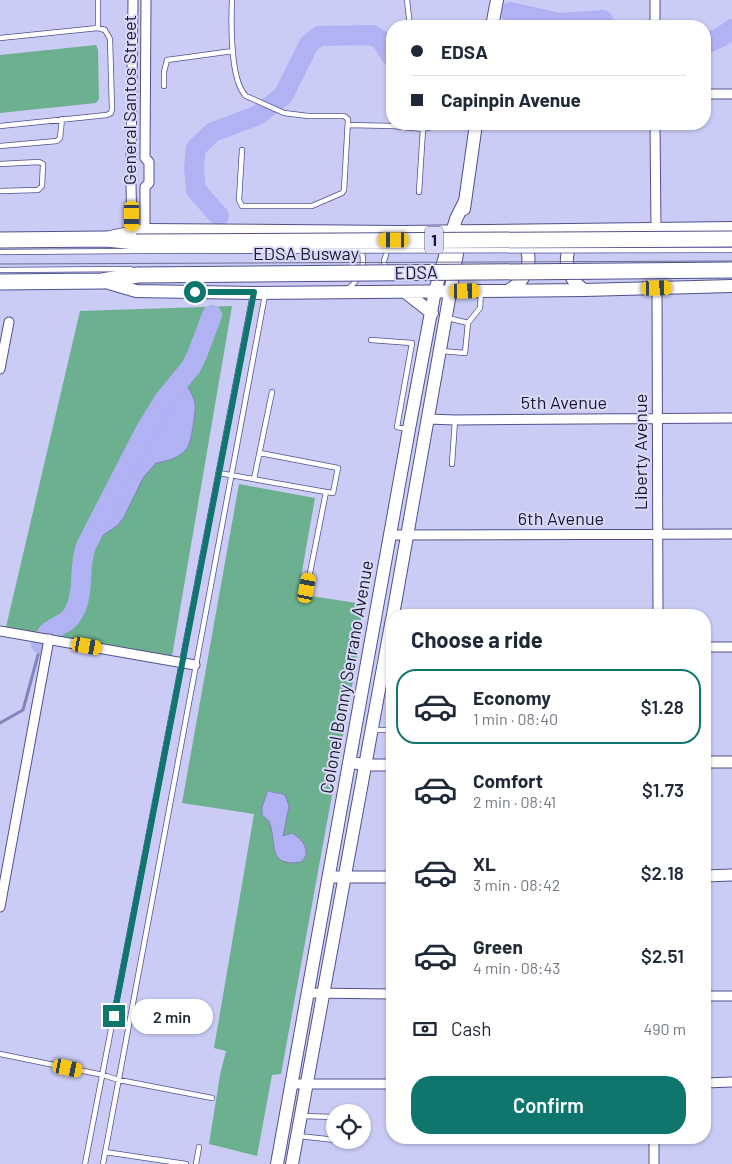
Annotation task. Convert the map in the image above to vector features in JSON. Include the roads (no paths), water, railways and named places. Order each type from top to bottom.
[{"type":"highway","name":"EDSA","points":[[0,240],[732,239]]},
{"type":"highway","name":"EDSA","points":[[0,282],[102,281],[138,272],[732,270]]},
{"type":"main road","points":[[493,20],[497,0]]},
{"type":"main road","name":"Colonel Bonny Serrano Avenue","points":[[277,1164],[435,291],[457,230],[465,201],[475,130]]},
{"type":"main road","name":"EDSA","points":[[138,239],[343,230],[401,232],[732,228]]},
{"type":"main road","name":"Colonel Bonny Serrano Avenue","points":[[394,609],[406,536],[433,420],[440,351],[450,291],[457,230]]},
{"type":"main road","points":[[509,230],[521,239],[529,258],[528,268],[524,277],[518,285],[509,290]]},
{"type":"main road","points":[[584,290],[570,276],[566,261],[567,252],[572,242],[578,235],[587,230]]},
{"type":"main road","name":"EDSA","points":[[102,281],[136,291],[260,292],[584,290],[732,286]]},
{"type":"main road","points":[[398,290],[432,313]]},
{"type":"main road","name":"Colonel Bonny Serrano Avenue","points":[[292,1164],[386,667]]},
{"type":"street","name":"General Santos Street","points":[[131,163],[133,0]]},
{"type":"street","name":"General Santos Street","points":[[138,239],[145,187],[149,183],[149,162],[145,160],[146,0]]},
{"type":"street","points":[[655,0],[655,20]]},
{"type":"street","points":[[132,52],[146,51]]},
{"type":"street","points":[[711,94],[732,94]]},
{"type":"street","points":[[132,130],[145,130]]},
{"type":"street","points":[[655,130],[656,230]]},
{"type":"street","name":"General Santos Street","points":[[132,188],[138,239]]},
{"type":"street","name":"Liberty Avenue","points":[[657,288],[658,609]]},
{"type":"street","points":[[0,369],[9,322]]},
{"type":"street","name":"5th Avenue","points":[[433,420],[732,418]]},
{"type":"street","name":"6th Avenue","points":[[391,536],[732,534]]},
{"type":"street","points":[[0,631],[195,665]]},
{"type":"street","points":[[0,907],[45,638]]},
{"type":"street","points":[[711,647],[732,647]]},
{"type":"street","points":[[349,762],[366,765],[386,765]]},
{"type":"street","points":[[711,762],[732,762]]},
{"type":"street","points":[[711,876],[732,875]]},
{"type":"street","points":[[329,877],[386,877]]},
{"type":"street","points":[[309,993],[386,994]]},
{"type":"street","points":[[711,996],[732,996]]},
{"type":"street","points":[[711,1083],[732,1082]]},
{"type":"street","points":[[292,1084],[386,1084]]},
{"type":"street","points":[[654,1144],[654,1164]]},
{"type":"lane","points":[[98,0],[98,28]]},
{"type":"lane","points":[[232,0],[233,51],[241,92],[284,113],[308,116],[344,116],[348,119],[344,190],[342,193],[312,206],[242,206],[239,200],[242,150]]},
{"type":"lane","points":[[407,0],[409,20]]},
{"type":"lane","points":[[0,38],[98,28],[105,30],[109,35],[110,113],[0,126]]},
{"type":"lane","points":[[164,86],[164,72],[167,60],[233,51]]},
{"type":"lane","points":[[0,146],[57,141],[60,138],[62,119]]},
{"type":"lane","points":[[348,125],[386,126]]},
{"type":"lane","points":[[419,192],[423,130]]},
{"type":"lane","points":[[0,164],[40,162],[43,164],[42,186],[38,190],[0,191]]},
{"type":"lane","points":[[132,188],[145,187]]},
{"type":"lane","points":[[343,230],[357,241],[363,258],[363,267],[358,279],[343,292]]},
{"type":"lane","points":[[388,280],[384,265],[386,253],[390,242],[401,232]]},
{"type":"lane","name":"EDSA Busway","points":[[0,252],[138,239],[732,250]]},
{"type":"lane","name":"EDSA Busway","points":[[0,270],[138,272],[732,265]]},
{"type":"lane","points":[[440,351],[465,353],[468,323],[480,308],[480,290]]},
{"type":"lane","points":[[85,1164],[219,472],[260,292]]},
{"type":"lane","points":[[103,1164],[232,474],[260,292]]},
{"type":"lane","points":[[446,318],[468,323]]},
{"type":"lane","points":[[371,340],[412,343],[397,427],[409,430]]},
{"type":"lane","points":[[254,479],[272,392]]},
{"type":"lane","points":[[452,464],[455,420]]},
{"type":"lane","points":[[219,472],[333,493],[338,468],[260,453]]},
{"type":"lane","points":[[307,588],[326,492]]},
{"type":"lane","points":[[373,730],[386,730]]},
{"type":"lane","points":[[0,1054],[212,1098]]},
{"type":"lane","points":[[301,1116],[326,1117]]},
{"type":"lane","points":[[297,1136],[326,1139]]},
{"type":"lane","points":[[196,1164],[199,1147]]},
{"type":"lane","points":[[105,1152],[186,1164]]},
{"type":"lane","points":[[133,1164],[135,1156]]},
{"type":"water","points":[[184,382],[194,398],[195,404],[193,426],[188,447],[178,456],[156,463],[143,478],[124,517],[118,525],[90,544],[148,429],[174,390]]},
{"type":"water","points":[[268,790],[285,795],[289,806],[283,836],[292,833],[303,842],[306,848],[306,856],[301,862],[290,863],[283,861],[275,853],[270,824],[262,815],[262,807]]},
{"type":"waterway","points":[[510,12],[546,20]]},
{"type":"waterway","points":[[711,41],[732,29]]},
{"type":"waterway","points":[[219,216],[196,190],[194,168],[196,148],[213,132],[258,115],[283,96],[309,44],[319,36],[372,35],[381,40],[386,48]]},
{"type":"waterway","points":[[41,644],[49,632],[72,616],[81,588],[82,562],[86,546],[144,433],[164,400],[191,367],[212,315]]},
{"type":"waterway","points":[[0,723],[23,710],[41,644]]},
{"type":"tunnel","points":[[131,163],[131,184]]},
{"type":"tram line","points":[[0,264],[732,261]]}]
